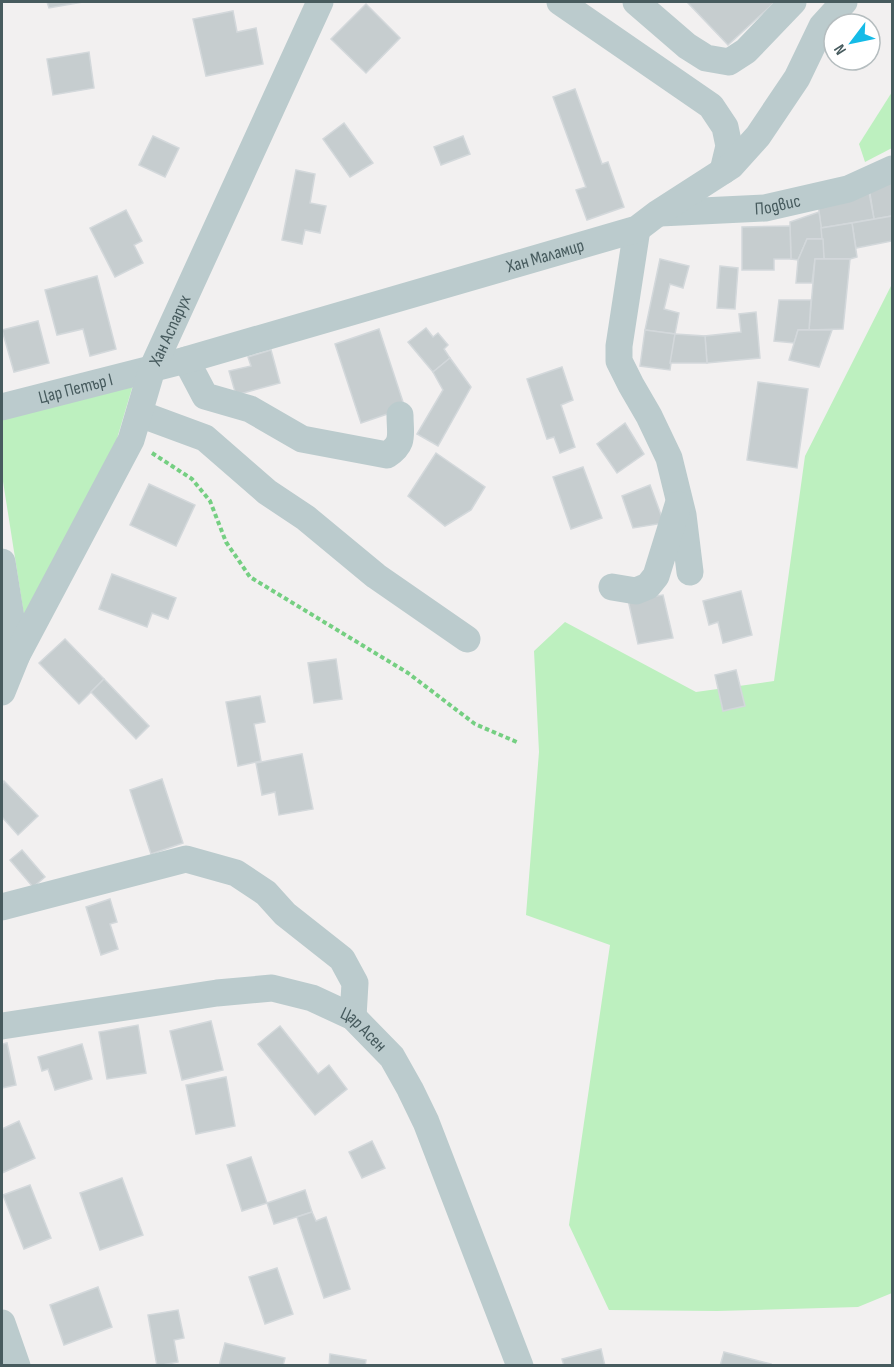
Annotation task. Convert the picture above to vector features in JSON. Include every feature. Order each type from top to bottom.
[{"type":"street","name":"Хан Аспарух","points":[[2,692],[17,656],[131,440],[152,369],[320,2]]},
{"type":"street","points":[[560,2],[711,106],[725,127],[729,146],[723,171]]},
{"type":"street","points":[[636,2],[687,46],[706,58],[729,62],[746,51],[793,2]]},
{"type":"street","name":"Хан Маламир","points":[[152,369],[647,221],[730,166],[758,136],[797,78],[822,26],[844,2]]},
{"type":"street","name":"Подвис","points":[[647,221],[765,208],[848,189],[892,169]]},
{"type":"street","points":[[647,221],[619,346],[619,361],[669,458],[683,515],[690,572]]},
{"type":"street","points":[[186,360],[205,396],[250,409],[302,439],[387,455],[396,449],[400,441],[400,415]]},
{"type":"street","name":"Цар Петър I","points":[[2,407],[152,369]]},
{"type":"street","points":[[140,414],[205,438],[267,492],[306,518],[376,576],[467,639]]},
{"type":"street","points":[[612,586],[636,591],[648,586],[656,576],[680,500]]},
{"type":"street","points":[[2,562],[17,656]]},
{"type":"street","points":[[2,907],[186,859],[236,873],[266,893],[285,914],[342,959],[355,983],[353,1017]]},
{"type":"street","name":"Цар Асен","points":[[2,1026],[217,993],[272,988],[312,998],[353,1017],[392,1057],[426,1122],[520,1365]]},
{"type":"street","points":[[2,1323],[17,1365]]},
{"type":"path","points":[[131,440],[192,478],[210,501],[226,542],[250,577],[408,673],[475,724],[519,743]]},
{"type":"green space","points":[[892,92],[892,148],[865,162],[859,144]]},
{"type":"green space","points":[[892,284],[892,1293],[858,1307],[717,1311],[609,1310],[569,1225],[610,945],[526,915],[539,752],[534,651],[565,622],[696,692],[774,681],[805,456]]},
{"type":"green space","points":[[133,385],[116,442],[24,615],[2,475],[2,418]]},
{"type":"building","points":[[47,2],[83,2],[49,8]]},
{"type":"building","points":[[687,2],[775,2],[728,45]]},
{"type":"building","points":[[366,4],[400,38],[366,73],[331,39]]},
{"type":"building","points":[[233,11],[237,32],[256,28],[263,64],[206,76],[193,19]]},
{"type":"building","points":[[89,52],[94,88],[53,95],[47,59]]},
{"type":"building","points":[[575,89],[602,164],[608,162],[624,207],[587,220],[576,190],[586,187],[553,97]]},
{"type":"building","points":[[344,123],[373,163],[350,177],[323,139]]},
{"type":"building","points":[[153,136],[179,148],[165,177],[139,165]]},
{"type":"building","points":[[463,136],[470,154],[441,165],[434,147]]},
{"type":"building","points":[[296,170],[315,174],[310,203],[326,206],[320,233],[305,230],[302,244],[282,240]]},
{"type":"building","points":[[892,180],[892,216],[874,219],[869,187]]},
{"type":"building","points":[[869,192],[874,219],[821,228],[818,202]]},
{"type":"building","points":[[126,210],[142,241],[134,245],[143,263],[115,277],[90,228]]},
{"type":"building","points":[[819,212],[823,239],[807,239],[798,260],[791,259],[790,222]]},
{"type":"building","points":[[892,216],[892,241],[856,248],[852,223]]},
{"type":"building","points":[[852,223],[857,257],[824,259],[821,228]]},
{"type":"building","points":[[790,226],[791,259],[774,259],[774,270],[742,270],[742,227]]},
{"type":"building","points":[[807,239],[823,239],[824,259],[815,259],[812,283],[796,283],[798,260]]},
{"type":"building","points":[[660,259],[689,266],[683,288],[670,284],[664,309],[679,313],[675,334],[645,330]]},
{"type":"building","points":[[815,259],[850,259],[843,329],[809,330]]},
{"type":"building","points":[[720,266],[738,268],[735,309],[717,308]]},
{"type":"building","points":[[97,276],[116,349],[90,356],[83,329],[57,335],[45,290]]},
{"type":"building","points":[[779,300],[811,300],[809,330],[798,330],[794,343],[774,341]]},
{"type":"building","points":[[756,312],[760,358],[707,363],[705,336],[741,332],[739,314]]},
{"type":"building","points":[[38,321],[49,363],[14,372],[2,330]]},
{"type":"building","points":[[426,328],[433,337],[438,333],[448,345],[444,349],[450,358],[433,372],[408,342]]},
{"type":"building","points":[[379,329],[405,408],[361,423],[335,344]]},
{"type":"building","points":[[645,330],[675,334],[670,370],[640,366]]},
{"type":"building","points":[[798,330],[832,330],[819,367],[789,360]]},
{"type":"building","points":[[675,334],[705,336],[707,363],[670,363]]},
{"type":"building","points":[[271,350],[280,383],[236,395],[229,371],[251,366],[248,357]]},
{"type":"building","points":[[450,358],[471,387],[438,446],[417,434],[443,390],[433,372]]},
{"type":"building","points":[[562,367],[573,400],[561,405],[575,447],[560,453],[554,437],[547,439],[527,379]]},
{"type":"building","points":[[758,382],[808,389],[797,468],[747,460]]},
{"type":"building","points":[[625,423],[644,454],[617,473],[597,444]]},
{"type":"building","points":[[436,453],[485,487],[471,510],[445,526],[408,496]]},
{"type":"building","points":[[583,467],[602,518],[571,529],[553,477]]},
{"type":"building","points":[[149,484],[195,505],[176,546],[130,525]]},
{"type":"building","points":[[650,485],[664,523],[633,528],[622,496]]},
{"type":"building","points":[[112,574],[176,598],[168,619],[152,613],[147,627],[99,609]]},
{"type":"building","points":[[741,591],[752,635],[723,643],[718,622],[709,625],[703,601]]},
{"type":"building","points":[[663,595],[673,638],[638,644],[628,600]]},
{"type":"building","points":[[65,639],[104,679],[79,704],[39,663]]},
{"type":"building","points":[[336,659],[342,699],[314,703],[308,663]]},
{"type":"building","points":[[736,670],[745,706],[723,711],[715,675]]},
{"type":"building","points":[[104,679],[149,726],[136,739],[91,692]]},
{"type":"building","points":[[260,696],[265,722],[254,724],[261,761],[238,766],[226,702]]},
{"type":"building","points":[[302,754],[313,809],[279,815],[275,792],[262,795],[256,763]]},
{"type":"building","points":[[162,779],[183,843],[151,854],[130,790]]},
{"type":"building","points":[[4,781],[38,816],[18,835],[2,817]]},
{"type":"building","points":[[22,850],[45,877],[33,887],[10,860]]},
{"type":"building","points":[[110,899],[117,922],[110,924],[118,949],[101,955],[86,907]]},
{"type":"building","points":[[211,1021],[223,1070],[182,1080],[170,1031]]},
{"type":"building","points":[[138,1025],[146,1073],[107,1079],[99,1032]]},
{"type":"building","points":[[280,1026],[318,1074],[329,1065],[347,1089],[315,1115],[258,1044]]},
{"type":"building","points":[[7,1043],[16,1085],[2,1088],[2,1044]]},
{"type":"building","points":[[82,1044],[92,1079],[55,1090],[48,1069],[42,1071],[38,1057]]},
{"type":"building","points":[[226,1077],[235,1126],[196,1134],[186,1085]]},
{"type":"building","points":[[19,1121],[35,1158],[2,1173],[2,1129]]},
{"type":"building","points":[[372,1141],[385,1168],[362,1178],[349,1152]]},
{"type":"building","points":[[251,1157],[267,1203],[242,1211],[227,1165]]},
{"type":"building","points":[[122,1178],[143,1235],[100,1250],[80,1193]]},
{"type":"building","points":[[30,1185],[51,1238],[24,1249],[3,1195]]},
{"type":"building","points":[[305,1190],[312,1212],[274,1224],[267,1203]]},
{"type":"building","points":[[312,1212],[316,1221],[326,1217],[350,1289],[324,1298],[297,1217]]},
{"type":"building","points":[[277,1268],[293,1314],[265,1324],[249,1277]]},
{"type":"building","points":[[98,1287],[112,1327],[64,1345],[50,1305]]},
{"type":"building","points":[[178,1310],[184,1338],[174,1340],[178,1362],[157,1366],[148,1315]]},
{"type":"building","points":[[225,1343],[285,1358],[283,1366],[219,1366]]},
{"type":"building","points":[[601,1349],[605,1366],[564,1366],[562,1359]]},
{"type":"building","points":[[724,1352],[771,1364],[770,1366],[720,1366]]},
{"type":"building","points":[[330,1354],[366,1360],[365,1366],[329,1366]]}]
